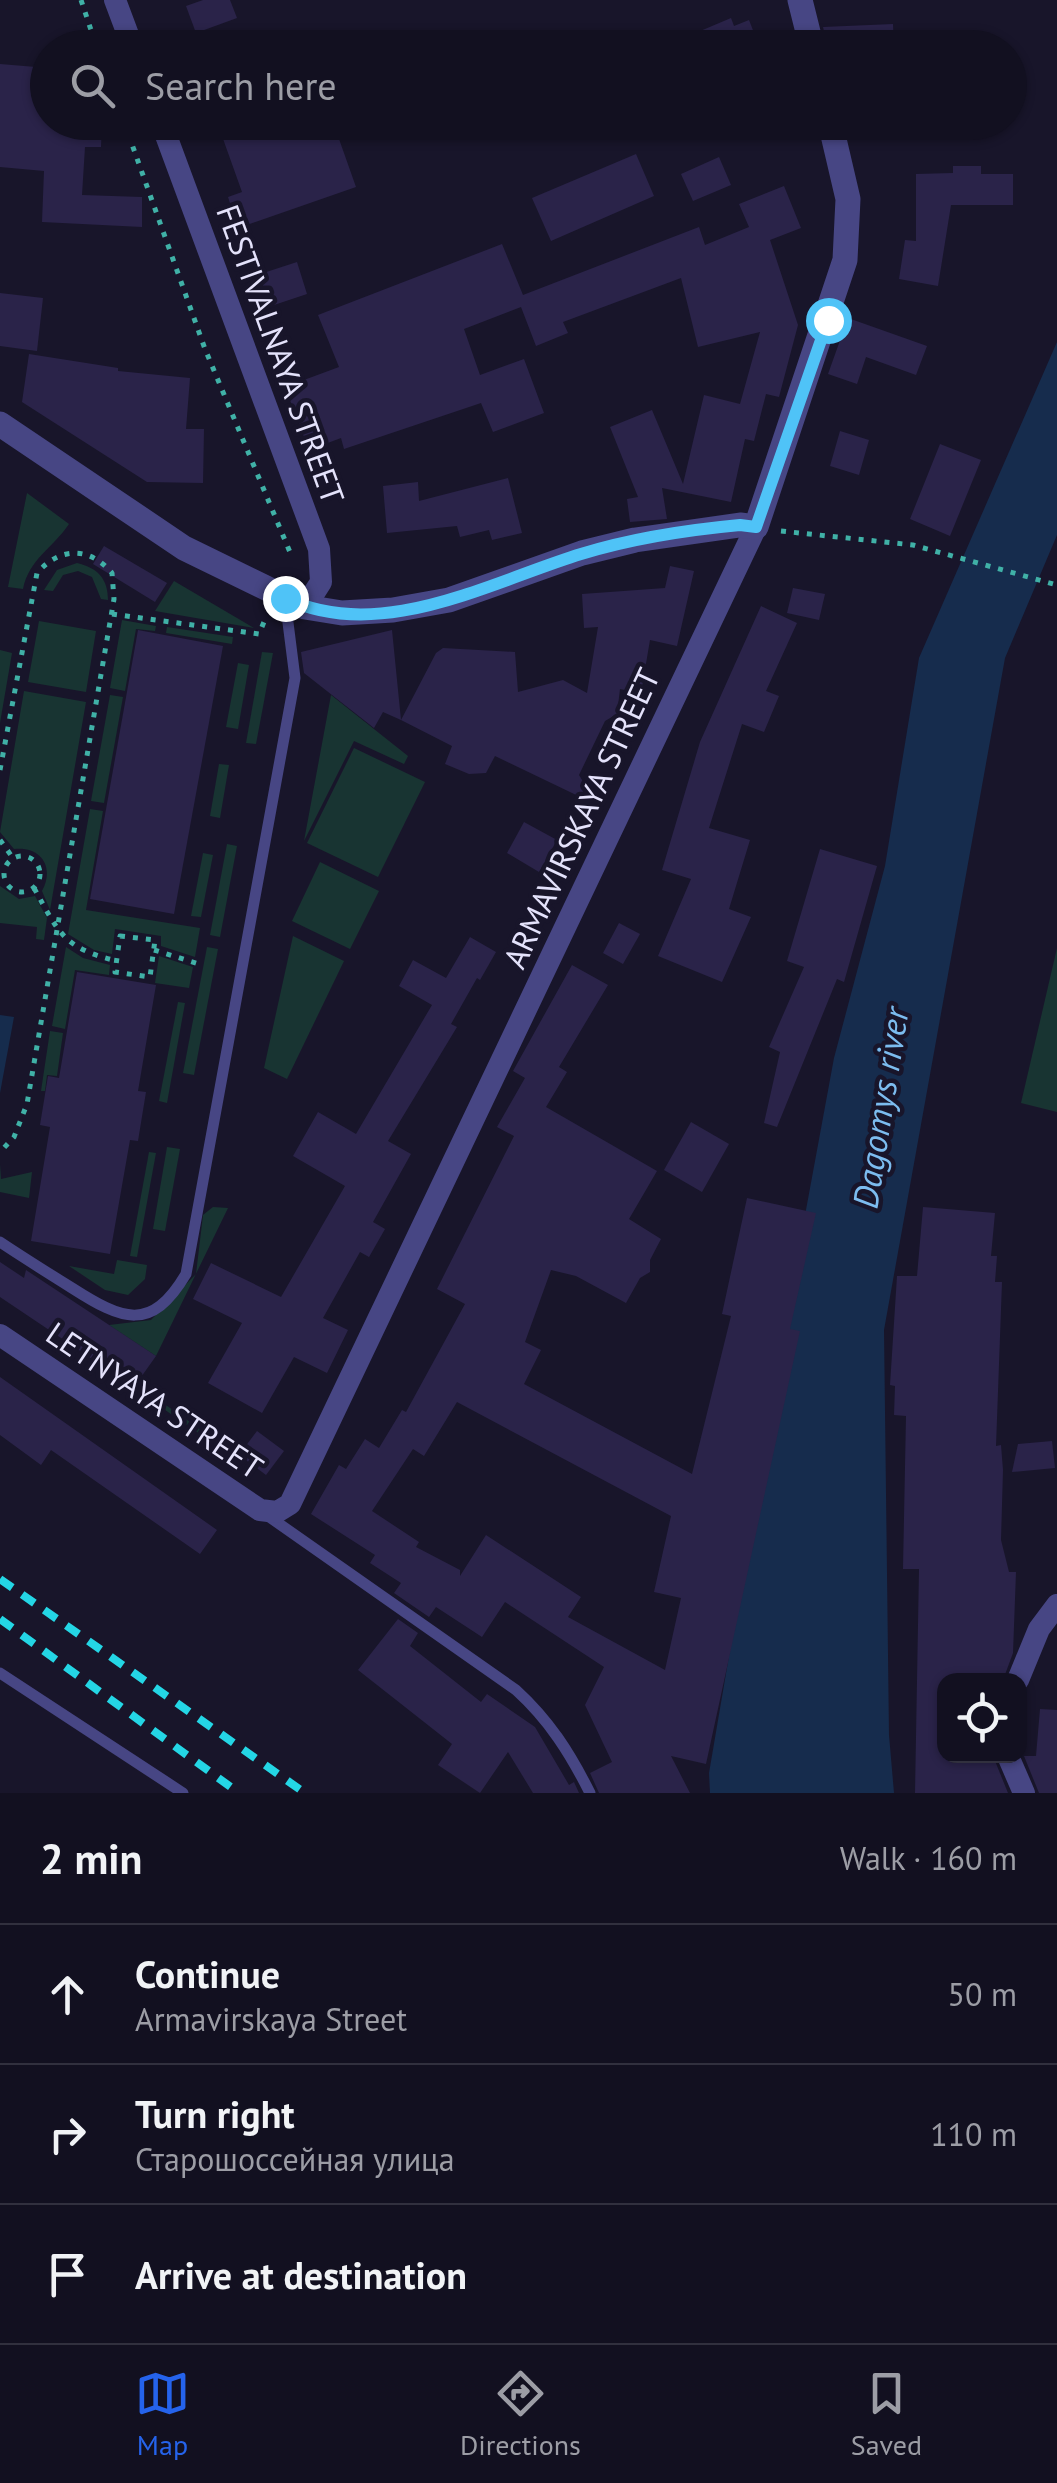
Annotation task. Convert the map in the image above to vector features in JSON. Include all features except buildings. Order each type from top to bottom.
[{"type":"street","points":[[116,0],[127,30]]},
{"type":"street","points":[[800,0],[808,30]]},
{"type":"street","name":"FESTIVALNAYA STREET","points":[[168,140],[318,549],[322,582],[295,602]]},
{"type":"street","name":"ARMAVIRSKAYA STREET","points":[[269,1511],[290,1504],[765,529],[846,260],[848,200],[834,140]]},
{"type":"street","points":[[0,424],[184,548],[295,602],[342,612],[393,610],[448,600],[635,540],[724,526],[765,529]]},
{"type":"street","name":"LETNYAYA STREET","points":[[0,1335],[269,1511]]},
{"type":"street","points":[[1021,1673],[1039,1629],[1057,1606]]},
{"type":"street","points":[[1011,1763],[1024,1793]]},
{"type":"lane","points":[[0,1242],[114,1315],[154,1312],[172,1296],[186,1274],[295,678],[295,602]]},
{"type":"lane","points":[[269,1511],[516,1690],[540,1712],[570,1752],[590,1793]]},
{"type":"lane","points":[[0,1673],[183,1793]]},
{"type":"path","points":[[80,0],[91,30]]},
{"type":"path","points":[[130,140],[205,348],[290,557],[318,549]]},
{"type":"path","points":[[765,529],[940,551],[1057,585]]},
{"type":"path","points":[[0,770],[37,573],[60,554],[90,555],[112,573],[116,586],[112,614],[24,1116],[0,1152]]},
{"type":"path","points":[[112,614],[260,634]]},
{"type":"path","points":[[0,840],[13,858]]},
{"type":"path","points":[[28,857],[37,864],[40,875],[34,888],[19,892],[8,886],[4,869],[13,858],[28,857]]},
{"type":"path","points":[[34,888],[56,931],[88,954],[117,961]]},
{"type":"path","points":[[120,936],[155,940],[154,950],[150,977],[115,972],[120,936]]},
{"type":"path","points":[[154,950],[199,964]]},
{"type":"green space","points":[[27,493],[69,524],[36,562],[23,589],[8,587]]},
{"type":"green space","points":[[77,563],[100,576],[108,600],[101,599],[92,577],[78,571],[63,575],[53,591],[44,590],[57,570]]},
{"type":"green space","points":[[174,581],[254,628],[155,611]]},
{"type":"green space","points":[[122,620],[156,626],[155,631],[136,629],[125,691],[110,688]]},
{"type":"green space","points":[[39,621],[96,631],[86,692],[28,682]]},
{"type":"green space","points":[[167,627],[233,637],[232,644],[166,633]]},
{"type":"green space","points":[[0,650],[12,653],[0,723]]},
{"type":"green space","points":[[262,652],[273,653],[256,744],[246,743]]},
{"type":"green space","points":[[238,663],[249,665],[238,729],[226,727]]},
{"type":"green space","points":[[24,691],[86,702],[50,910],[42,891],[47,874],[43,860],[32,851],[14,849],[0,832]]},
{"type":"green space","points":[[110,695],[123,697],[104,803],[91,801]]},
{"type":"green space","points":[[331,695],[408,756],[404,764],[354,741],[304,841]]},
{"type":"green space","points":[[354,748],[425,782],[378,877],[307,843]]},
{"type":"green space","points":[[219,764],[229,765],[220,818],[210,816]]},
{"type":"green space","points":[[90,809],[103,811],[86,910],[200,928],[195,957],[161,946],[161,936],[115,929],[112,954],[94,950],[68,934]]},
{"type":"green space","points":[[227,844],[237,846],[220,937],[210,935]]},
{"type":"green space","points":[[203,853],[213,855],[201,917],[191,916]]},
{"type":"green space","points":[[320,862],[379,891],[350,949],[292,921]]},
{"type":"green space","points":[[0,886],[19,899],[35,896],[47,918],[44,940],[36,939],[37,927],[0,923]]},
{"type":"green space","points":[[293,936],[344,961],[287,1079],[264,1068]]},
{"type":"green space","points":[[66,947],[83,958],[110,965],[109,975],[75,970],[65,1029],[52,1026]]},
{"type":"green space","points":[[207,947],[218,949],[194,1075],[183,1073]]},
{"type":"green space","points":[[1057,948],[1057,1112],[1021,1103]]},
{"type":"green space","points":[[159,956],[193,967],[189,988],[155,983]]},
{"type":"green space","points":[[178,1002],[185,1003],[167,1103],[159,1101]]},
{"type":"green space","points":[[50,1031],[63,1033],[57,1076],[47,1075],[45,1091],[41,1091]]},
{"type":"green space","points":[[167,1147],[180,1149],[165,1231],[153,1229]]},
{"type":"green space","points":[[149,1152],[156,1153],[137,1257],[130,1256]]},
{"type":"green space","points":[[0,1164],[1,1179],[32,1172],[29,1198],[0,1192]]},
{"type":"green space","points":[[213,1207],[228,1208],[196,1274],[203,1215]]},
{"type":"green space","points":[[117,1260],[147,1265],[145,1279],[128,1295],[105,1290],[69,1266],[114,1274]]},
{"type":"green space","points":[[196,1274],[156,1356],[109,1325],[151,1320]]},
{"type":"green space","points":[[153,1396],[238,1456],[235,1459],[151,1400]]},
{"type":"water","name":"Dagomys river","points":[[1057,342],[1057,535],[1005,658],[884,1330],[889,1735],[894,1793],[710,1793],[709,1773],[794,1275],[834,1058],[885,866],[919,658]]},
{"type":"water","points":[[0,1015],[14,1017],[0,1093]]},
{"type":"railway","points":[[0,1579],[305,1793]]},
{"type":"railway","points":[[0,1619],[239,1793]]},
{"type":"route","points":[[285,598],[306,608],[342,612],[393,610],[448,600],[582,553],[635,540],[693,530],[756,527],[828,320]]}]
